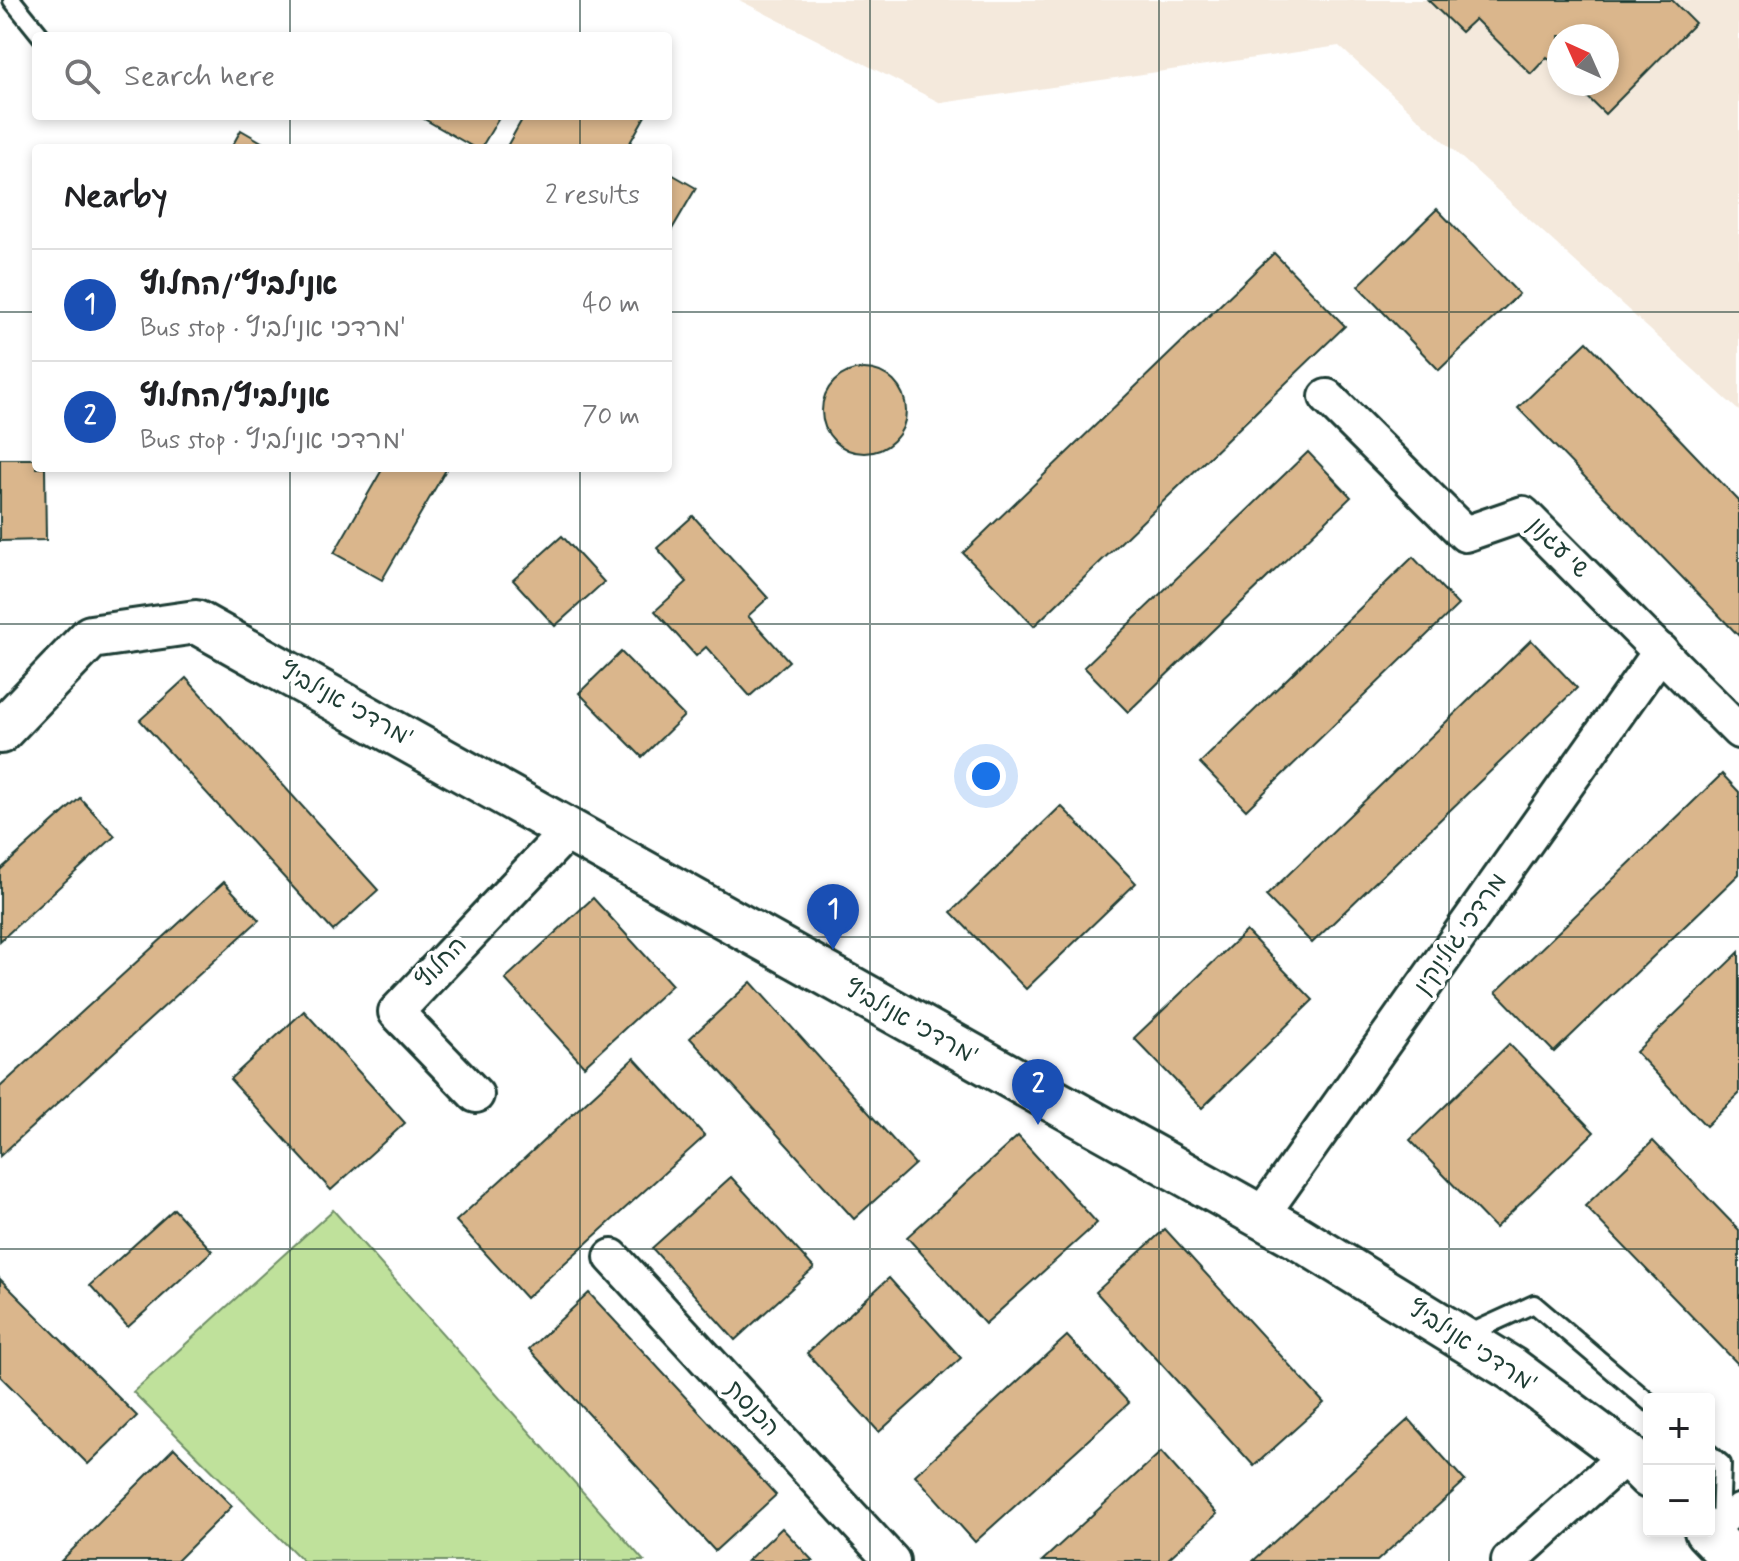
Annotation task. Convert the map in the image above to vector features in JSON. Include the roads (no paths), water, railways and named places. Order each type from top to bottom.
[{"type":"street","name":"שי עגנון","points":[[1327,397],[1465,534],[1523,514],[1739,731]]},
{"type":"street","name":"מרדכי אנילביץ'","points":[[0,732],[91,637],[196,622],[1260,1217],[1512,1369],[1638,1466]]},
{"type":"street","name":"מרדכי גולינקין","points":[[1260,1217],[1661,651]]},
{"type":"street","name":"החלוץ","points":[[476,1095],[396,1012],[568,831]]},
{"type":"street","name":"הכנסת","points":[[612,1257],[892,1561]]},
{"type":"street","points":[[1509,1561],[1638,1466]]},
{"type":"lane","points":[[12,0],[38,32]]},
{"type":"lane","points":[[1460,1337],[1534,1304],[1643,1397]]},
{"type":"lane","points":[[1715,1458],[1722,1464],[1724,1534]]},
{"type":"place","name":"אנילביץ׳/החלוץ","points":[[833,950]]},
{"type":"place","name":"אנילביץ/החלוץ","points":[[1038,1125]]}]
